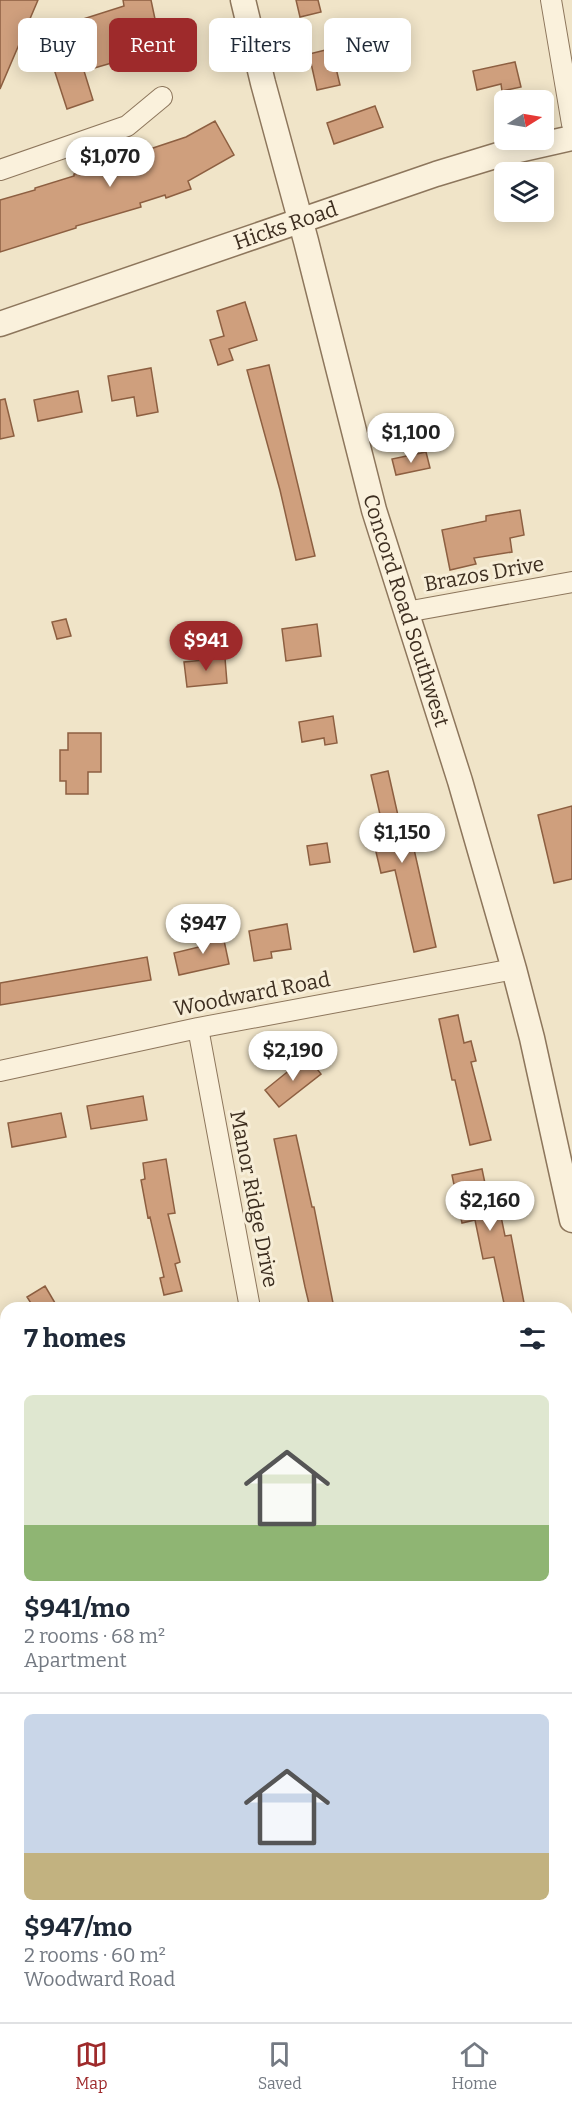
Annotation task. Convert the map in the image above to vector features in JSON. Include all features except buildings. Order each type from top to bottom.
[{"type":"street","name":"Concord Road Southwest","points":[[243,0],[356,442],[406,612],[460,780],[514,969],[568,1184],[572,1220]]},
{"type":"street","points":[[551,0],[572,123]]},
{"type":"street","points":[[0,170],[127,126],[162,97]]},
{"type":"street","name":"Hicks Road","points":[[0,324],[471,163],[572,138]]},
{"type":"street","name":"Brazos Drive","points":[[406,612],[572,582]]},
{"type":"street","name":"Woodward Road","points":[[0,1071],[198,1028],[514,969]]},
{"type":"street","name":"Manor Ridge Drive","points":[[198,1028],[249,1302]]}]
